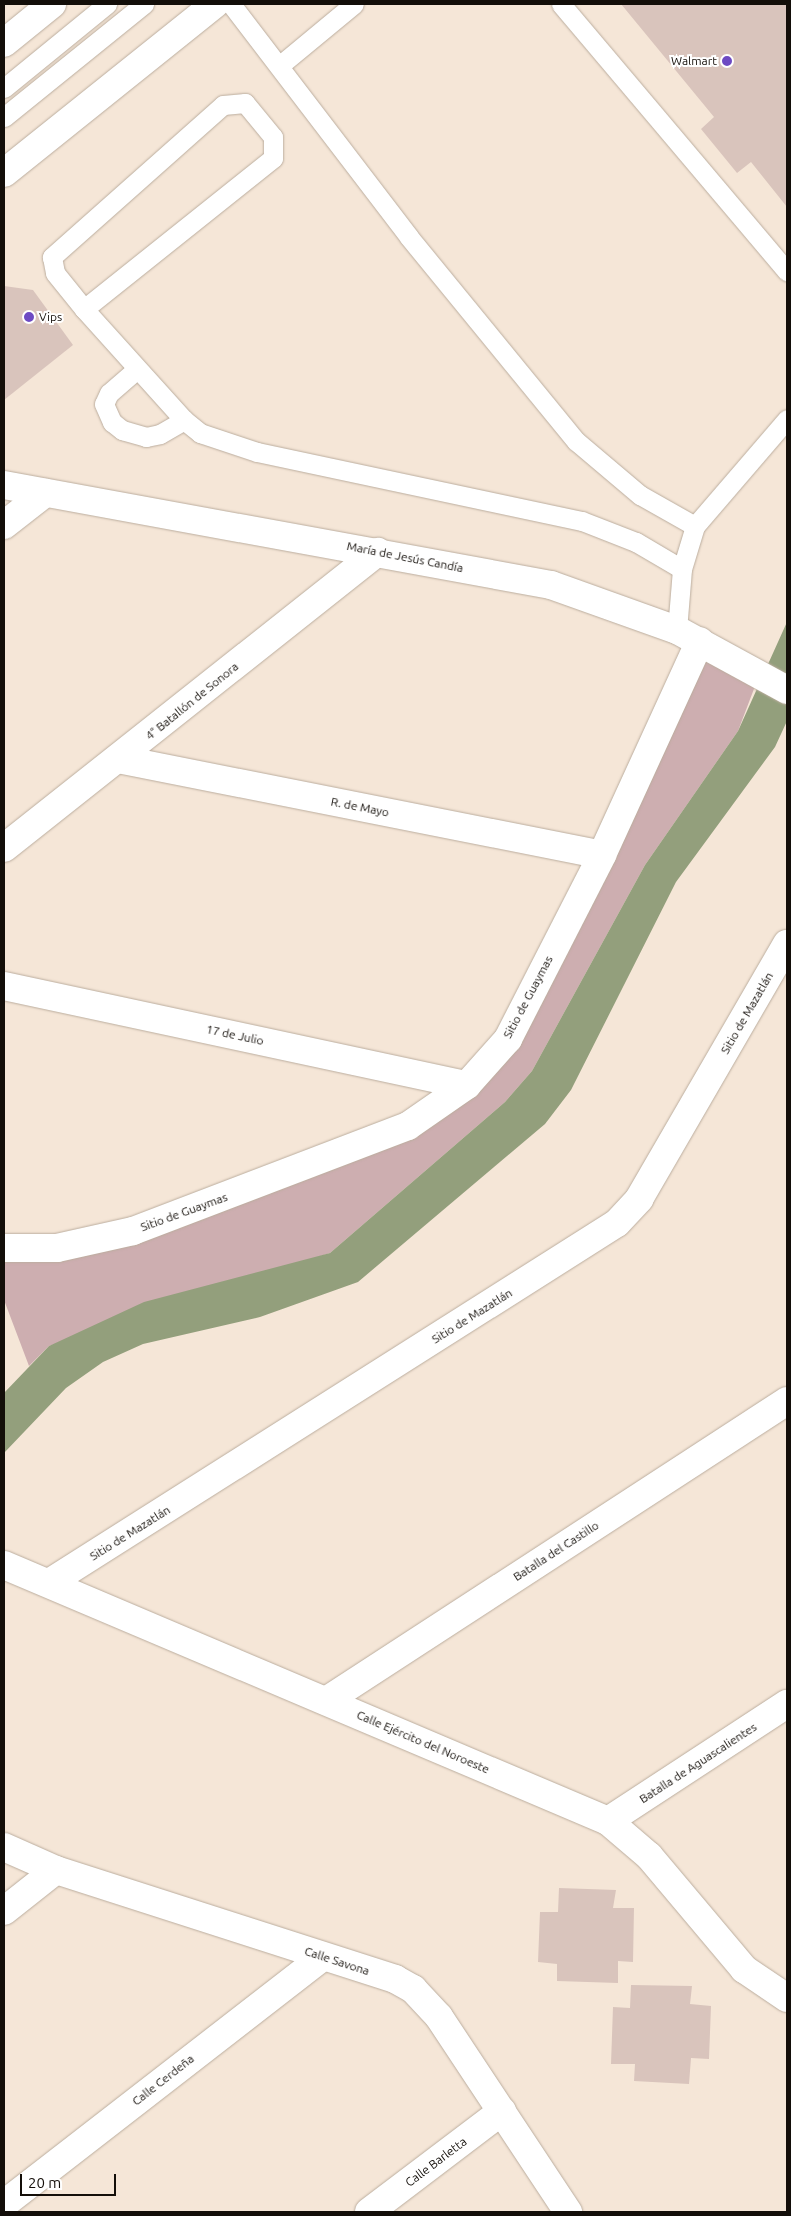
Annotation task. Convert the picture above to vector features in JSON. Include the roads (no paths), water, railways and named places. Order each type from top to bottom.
[{"type":"street","points":[[4,43],[52,4]]},
{"type":"street","points":[[4,173],[216,4]]},
{"type":"street","name":"María de Jesús Candía","points":[[4,485],[551,585],[689,636],[760,673],[787,690]]},
{"type":"street","points":[[4,525],[45,493]]},
{"type":"street","name":"4° Batallón de Sonora","points":[[4,848],[118,760],[378,552]]},
{"type":"street","name":"Sitio de Guaymas","points":[[4,1248],[57,1248],[133,1231],[408,1126],[467,1085],[508,1039],[602,855],[689,636]]},
{"type":"street","name":"R. de Mayo","points":[[118,760],[602,855]]},
{"type":"street","name":"Sitio de Mazatlán","points":[[49,1583],[617,1223],[639,1199],[787,944]]},
{"type":"street","name":"17 de Julio","points":[[4,986],[467,1085]]},
{"type":"street","name":"Batalla del Castillo","points":[[326,1700],[787,1401]]},
{"type":"street","name":"Calle Ejército del Noroeste","points":[[4,1565],[608,1821],[649,1856],[744,1969],[787,1998]]},
{"type":"street","name":"Batalla de Aguascalientes","points":[[608,1821],[787,1704]]},
{"type":"street","name":"Calle Savona","points":[[4,1847],[56,1870],[322,1957],[413,1989],[439,2018],[568,2212]]},
{"type":"street","points":[[4,1911],[56,1870]]},
{"type":"street","name":"Calle Cerdeña","points":[[4,2204],[322,1957]]},
{"type":"street","name":"Calle Barletta","points":[[369,2212],[502,2111]]},
{"type":"lane","points":[[4,88],[107,4]]},
{"type":"lane","points":[[4,117],[144,4]]},
{"type":"lane","points":[[231,4],[409,237],[576,441],[640,495],[695,526]]},
{"type":"lane","points":[[279,66],[354,4]]},
{"type":"lane","points":[[561,4],[787,271]]},
{"type":"lane","points":[[84,309],[273,158],[273,137],[245,104],[223,105],[56,251],[51,265],[55,273],[84,309],[184,420],[200,433],[257,452],[582,521],[636,542],[682,569]]},
{"type":"lane","points":[[137,369],[109,393],[104,404],[112,422],[122,430],[146,437],[160,434],[184,420]]},
{"type":"lane","points":[[689,636],[682,569],[695,526],[787,419]]},
{"type":"place","name":"Walmart","points":[[727,61]]},
{"type":"place","name":"Vips","points":[[29,317]]}]
